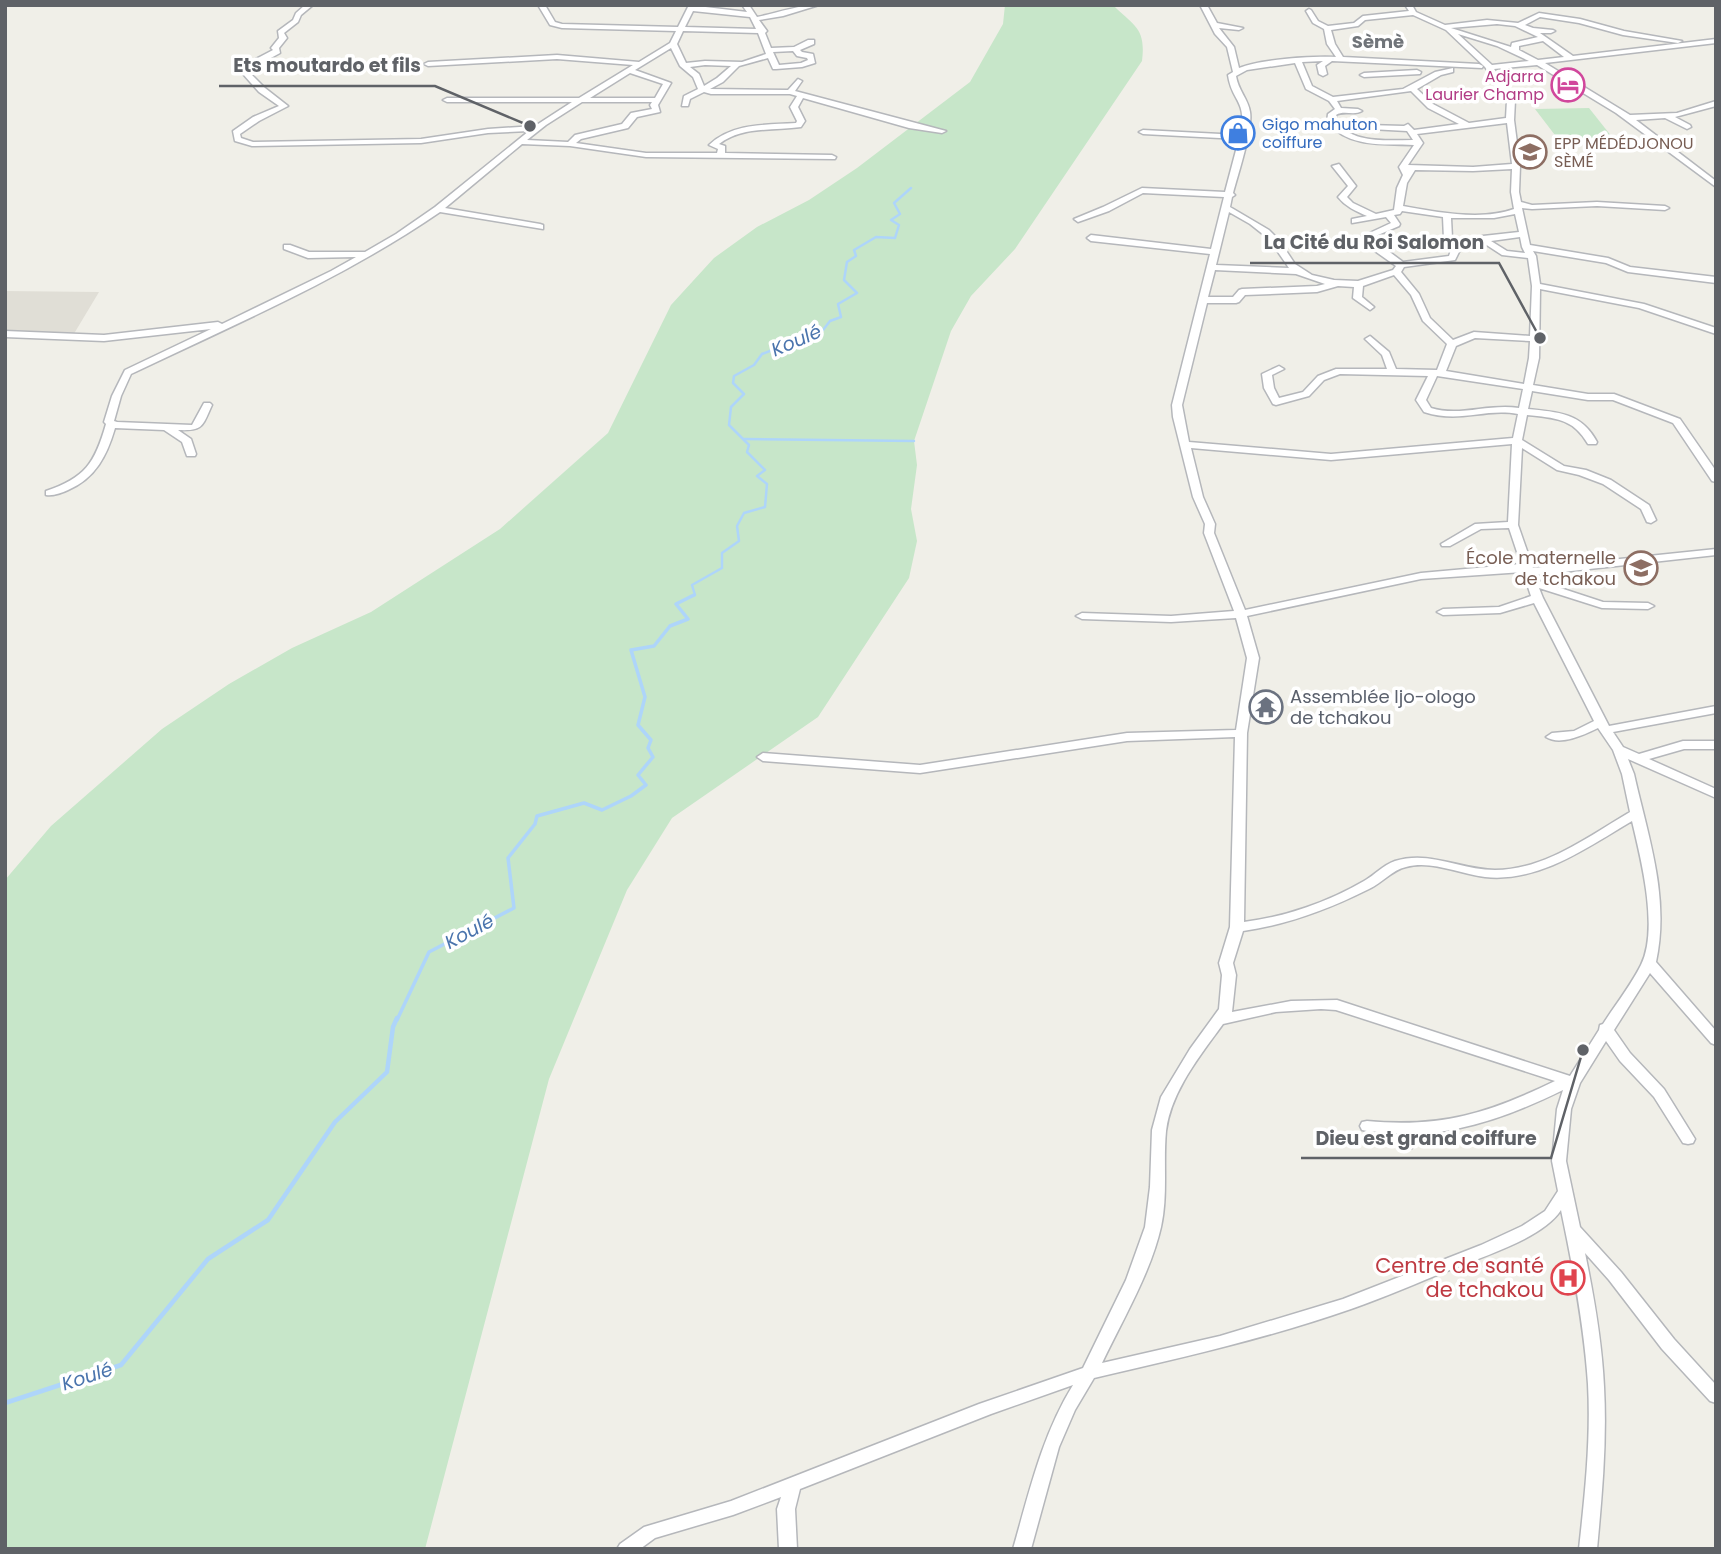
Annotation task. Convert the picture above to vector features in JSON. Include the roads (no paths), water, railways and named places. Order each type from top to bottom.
[{"type":"street","points":[[310,5],[298,14],[296,21],[281,32],[283,38],[275,48],[276,51],[254,63],[247,74],[262,90],[284,106],[256,119],[236,134],[238,139],[253,144],[421,141],[488,131],[536,128]]},
{"type":"street","points":[[541,5],[552,24],[562,26],[622,27],[632,30],[681,28],[750,37],[763,34]]},
{"type":"street","points":[[745,5],[763,34],[776,67],[802,65],[812,61],[810,55],[800,54],[795,49]]},
{"type":"street","points":[[50,493],[68,488],[87,477],[97,463],[111,424],[108,417],[120,392],[120,382],[128,372],[370,254],[438,209],[536,128],[673,44],[692,7],[754,17],[781,15],[816,5]]},
{"type":"street","points":[[1203,5],[1230,47],[1236,71]]},
{"type":"street","points":[[1536,5],[1539,15]]},
{"type":"street","points":[[1309,11],[1315,22],[1327,28],[1356,25],[1363,18],[1411,9],[1446,27],[1515,48],[1626,118],[1716,185]]},
{"type":"street","points":[[1519,25],[1539,15],[1580,21],[1623,33],[1695,44]]},
{"type":"street","points":[[1446,27],[1480,23],[1519,25],[1533,30],[1551,31]]},
{"type":"street","points":[[1214,25],[1239,28]]},
{"type":"street","points":[[1446,27],[1485,67],[1511,100],[1510,120],[1516,166],[1536,286],[1535,339],[1517,441],[1513,525],[1537,598],[1603,726],[1619,750],[1654,890],[1654,940],[1648,963],[1571,1081],[1559,1144],[1559,1161],[1589,1318],[1596,1384],[1593,1491],[1588,1549]]},
{"type":"street","points":[[1327,28],[1335,58]]},
{"type":"street","points":[[1533,30],[1571,58]]},
{"type":"street","points":[[1515,48],[1541,38]]},
{"type":"street","points":[[1364,75],[1485,67],[1716,41]]},
{"type":"street","points":[[684,66],[705,63],[737,64],[769,52],[795,49],[811,42]]},
{"type":"street","points":[[673,44],[684,66],[696,76],[697,83],[703,89],[720,94],[790,92],[800,97],[942,131]]},
{"type":"street","points":[[428,64],[557,57],[642,64]]},
{"type":"street","points":[[1022,1549],[1051,1447],[1134,1280],[1153,1227],[1158,1187],[1159,1130],[1168,1097],[1216,1021],[1226,1010],[1229,975],[1226,963],[1237,927],[1241,733],[1253,657],[1241,614],[1198,497],[1177,405],[1231,195],[1248,107],[1233,85],[1232,75],[1236,71],[1297,60],[1335,58],[1485,67]]},
{"type":"street","points":[[1322,74],[1321,65],[1335,58]]},
{"type":"street","points":[[1297,60],[1309,87],[1332,99],[1339,110]]},
{"type":"street","points":[[685,104],[687,98],[720,80],[737,64]]},
{"type":"street","points":[[570,144],[585,134],[625,126],[634,115],[654,113],[657,110],[654,106],[656,100],[667,83],[631,71]]},
{"type":"street","points":[[1332,99],[1413,89],[1442,71]]},
{"type":"street","points":[[790,92],[798,81]]},
{"type":"street","points":[[1413,89],[1434,107],[1470,126]]},
{"type":"street","points":[[721,156],[722,148],[713,145],[726,135],[751,128],[798,125],[801,121],[794,107],[800,97]]},
{"type":"street","points":[[447,100],[656,100]]},
{"type":"street","points":[[1626,118],[1689,113],[1716,103]]},
{"type":"street","points":[[1358,111],[1339,110],[1332,114],[1331,122],[1343,132],[1381,144],[1419,142]]},
{"type":"street","points":[[1667,116],[1687,127]]},
{"type":"street","points":[[1370,127],[1430,132],[1510,120]]},
{"type":"street","points":[[1411,129],[1419,142]]},
{"type":"street","points":[[1143,132],[1242,138]]},
{"type":"street","points":[[1430,132],[1419,142],[1404,171],[1395,211],[1396,224],[1365,237],[1399,269],[1415,294],[1426,319],[1452,344]]},
{"type":"street","points":[[520,142],[570,144],[646,155],[832,157]]},
{"type":"street","points":[[1336,166],[1352,186],[1342,197],[1350,205],[1372,215]]},
{"type":"street","points":[[1404,171],[1414,168],[1473,169],[1516,166]]},
{"type":"street","points":[[1078,219],[1106,209],[1142,190],[1231,195]]},
{"type":"street","points":[[1203,300],[1236,300],[1242,292],[1317,289],[1335,284],[1359,284],[1399,269],[1451,258],[1457,246],[1597,204],[1665,208]]},
{"type":"street","points":[[1226,208],[1243,215],[1274,238],[1286,260],[1297,271]]},
{"type":"street","points":[[438,209],[540,227]]},
{"type":"street","points":[[1355,221],[1395,211],[1447,215],[1499,214],[1631,270],[1716,280]]},
{"type":"street","points":[[1447,215],[1448,239],[1457,246]]},
{"type":"street","points":[[1483,239],[1505,253],[1524,224]]},
{"type":"street","points":[[1091,238],[1216,252]]},
{"type":"street","points":[[287,247],[308,255],[370,254]]},
{"type":"street","points":[[1213,267],[1297,271],[1335,284]]},
{"type":"street","points":[[1359,284],[1357,298],[1370,307]]},
{"type":"street","points":[[1536,286],[1641,306],[1716,331]]},
{"type":"street","points":[[5,334],[104,338],[226,324]]},
{"type":"street","points":[[1452,344],[1474,335],[1535,339]]},
{"type":"street","points":[[1370,339],[1386,354],[1392,371]]},
{"type":"street","points":[[1452,344],[1449,358],[1421,400],[1427,410],[1450,417],[1498,409],[1572,420],[1583,426],[1592,442]]},
{"type":"street","points":[[1279,369],[1267,374],[1269,388],[1276,402],[1306,394],[1321,378],[1339,371],[1437,373],[1588,397],[1614,397],[1665,414],[1683,428],[1714,471]]},
{"type":"street","points":[[111,424],[168,428],[198,425],[207,405]]},
{"type":"street","points":[[168,428],[187,441],[191,454]]},
{"type":"street","points":[[1185,445],[1331,457],[1517,441],[1561,468],[1602,479],[1645,507],[1651,520]]},
{"type":"street","points":[[1447,544],[1479,526],[1513,525]]},
{"type":"street","points":[[1082,616],[1171,619],[1241,614],[1421,576],[1528,574],[1716,552]]},
{"type":"street","points":[[1528,574],[1602,605],[1648,606]]},
{"type":"street","points":[[1443,612],[1493,611],[1537,598]]},
{"type":"street","points":[[1552,737],[1577,734],[1603,726],[1716,709]]},
{"type":"street","points":[[763,757],[920,769],[1127,737],[1241,733]]},
{"type":"street","points":[[1640,758],[1683,745],[1716,746]]},
{"type":"street","points":[[1619,750],[1716,794]]},
{"type":"street","points":[[1237,927],[1318,908],[1371,882],[1401,863],[1422,861],[1481,874],[1516,873],[1567,853],[1636,813]]},
{"type":"street","points":[[1648,963],[1716,1040]]},
{"type":"street","points":[[1216,1021],[1274,1007],[1312,1003],[1337,1005],[1571,1081]]},
{"type":"street","points":[[1605,1028],[1625,1057],[1659,1093],[1688,1139]]},
{"type":"street","points":[[1367,1126],[1392,1129],[1465,1123],[1489,1117],[1571,1081]]},
{"type":"street","points":[[1407,1144],[1414,1128]]},
{"type":"street","points":[[626,1549],[650,1532],[733,1508],[923,1433],[1089,1373],[1231,1339],[1347,1304],[1527,1230],[1550,1215],[1565,1192]]},
{"type":"street","points":[[1573,1228],[1601,1259],[1661,1336],[1716,1396]]},
{"type":"street","points":[[788,1549],[786,1509],[793,1485]]},
{"type":"waterway","name":"Koulé","points":[[690,597],[695,595],[692,585],[722,568],[722,553],[739,541],[737,526],[744,513],[765,507],[767,484],[757,476],[765,470],[747,452],[749,445],[729,425],[731,407],[744,394],[733,383],[734,376],[754,365],[762,354],[823,330],[830,321],[841,317],[838,304],[857,293],[844,280],[847,262],[856,256],[854,250],[876,237],[895,238],[899,225],[891,220],[900,214],[894,203],[911,188]]},
{"type":"waterway","points":[[744,439],[914,441]]},
{"type":"waterway","name":"Koulé","points":[[690,597],[694,595]]},
{"type":"waterway","name":"Koulé","points":[[397,1020],[429,952],[514,908],[508,858],[535,824],[537,816],[584,803],[602,810],[631,796],[646,785],[638,775],[653,757],[648,748],[651,740],[638,725],[645,697],[631,650],[654,646],[670,626],[688,619],[676,604],[690,597]]},
{"type":"waterway","name":"Koulé","points":[[5,1403],[121,1365],[208,1259],[268,1220],[335,1122],[387,1072],[393,1027],[397,1018]]},
{"type":"place","name":"Adjarra Laurier Champ","points":[[1568,85]]},
{"type":"place","name":"Ets moutardo et fils","points":[[530,126]]},
{"type":"place","name":"Gigo mahuton coiffure","points":[[1238,133]]},
{"type":"place","name":"EPP MÉDÉDJONOU SÈMÉ","points":[[1530,152]]},
{"type":"place","name":"La Cité du Roi Salomon","points":[[1540,338]]},
{"type":"place","name":"École maternelle de tchakou","points":[[1641,568]]},
{"type":"place","name":"Assemblée Ijo-ologo de tchakou","points":[[1266,707]]},
{"type":"place","name":"Dieu est grand coiffure","points":[[1583,1050]]},
{"type":"place","name":"Centre de santé de tchakou","points":[[1568,1278]]},
{"type":"district","name":"Sèmè","points":[[1378,42]]}]
